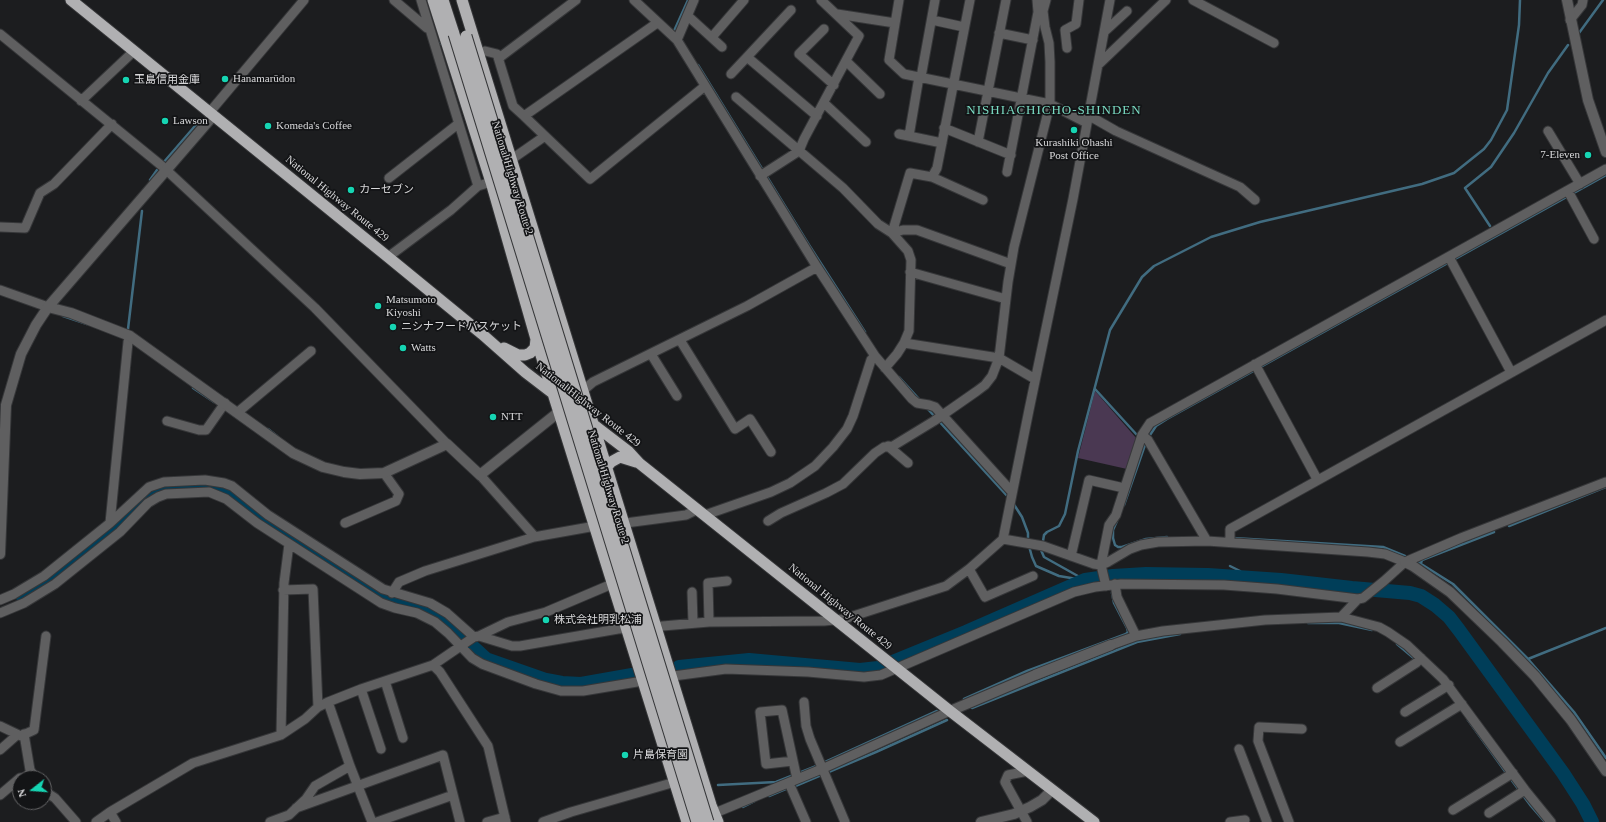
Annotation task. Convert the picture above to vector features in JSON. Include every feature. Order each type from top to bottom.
[{"type":"highway","name":"National Highway Route 429","points":[[71,0],[494,344],[563,404],[593,424],[628,451],[639,463],[950,712],[1094,822]]},
{"type":"highway","points":[[433,0],[491,182],[536,339],[563,404],[572,410],[566,413],[563,424]]},
{"type":"highway","name":"National Highway Route 2","points":[[443,0],[697,822]]},
{"type":"highway","name":"National Highway Route 2","points":[[455,0],[714,819]]},
{"type":"highway","points":[[462,0],[714,819]]},
{"type":"highway","points":[[494,344],[518,355],[525,355],[530,353],[535,348],[536,339]]},
{"type":"highway","points":[[577,372],[578,382],[576,390],[572,395],[564,398],[563,424],[687,822]]},
{"type":"highway","points":[[606,468],[611,462],[620,457],[624,457],[639,463]]},
{"type":"street","points":[[0,554],[6,405],[21,354],[36,325],[48,307],[167,171],[211,114],[304,0]]},
{"type":"street","points":[[394,0],[427,28],[429,28]]},
{"type":"street","points":[[421,0],[429,28],[436,39],[458,124],[478,186]]},
{"type":"street","points":[[499,58],[576,0]]},
{"type":"street","points":[[634,0],[657,23],[678,37],[705,86],[763,174],[817,267],[875,356],[887,365],[912,399],[917,403],[935,407],[938,417],[1012,494]]},
{"type":"street","points":[[678,37],[694,0]]},
{"type":"street","points":[[712,38],[744,0]]},
{"type":"street","points":[[763,174],[799,151],[847,62],[859,36],[821,0]]},
{"type":"street","points":[[899,0],[889,60],[904,74],[1050,104],[1116,131],[1240,186],[1255,200]]},
{"type":"street","points":[[909,136],[936,0]]},
{"type":"street","points":[[932,177],[937,168],[970,0]]},
{"type":"street","points":[[978,142],[1006,0]]},
{"type":"street","points":[[1007,172],[1038,12],[1037,0]]},
{"type":"street","points":[[768,521],[780,513],[843,484],[875,453],[888,446],[893,446],[938,417],[986,385],[992,376],[999,358],[1011,264],[1050,104],[1049,43],[1043,11],[1046,0]]},
{"type":"street","points":[[1067,48],[1066,30],[1076,24],[1079,0]]},
{"type":"street","points":[[0,613],[24,603],[55,584],[120,532],[148,503],[166,494],[209,492],[226,499],[257,523],[289,544],[470,641],[520,646],[626,629],[655,626],[709,622],[835,620],[849,618],[946,586],[969,569],[1003,539],[1073,199],[1110,0]]},
{"type":"street","points":[[1098,64],[1166,0]]},
{"type":"street","points":[[1193,0],[1274,44]]},
{"type":"street","points":[[1566,0],[1588,100],[1606,152]]},
{"type":"street","points":[[1570,20],[1582,5],[1583,0]]},
{"type":"street","points":[[732,74],[791,10]]},
{"type":"street","points":[[1104,32],[1127,11]]},
{"type":"street","points":[[837,14],[895,22]]},
{"type":"street","points":[[688,16],[722,47]]},
{"type":"street","points":[[932,20],[964,27]]},
{"type":"street","points":[[524,116],[657,23]]},
{"type":"street","points":[[824,29],[799,54],[834,85]]},
{"type":"street","points":[[999,33],[1033,40]]},
{"type":"street","points":[[2,38],[112,124],[167,171],[315,308],[447,444],[480,475],[535,537]]},
{"type":"street","points":[[81,101],[134,51]]},
{"type":"street","points":[[485,51],[497,54],[513,106],[543,137],[590,179],[705,86]]},
{"type":"street","points":[[747,57],[817,116]]},
{"type":"street","points":[[847,62],[880,94]]},
{"type":"street","points":[[736,97],[843,188],[878,224],[892,233],[908,251],[910,260],[909,331],[904,343],[887,365]]},
{"type":"street","points":[[824,103],[866,142]]},
{"type":"street","points":[[0,227],[26,228],[40,193],[54,184],[112,124]]},
{"type":"street","points":[[389,178],[458,124]]},
{"type":"street","points":[[944,128],[1011,156]]},
{"type":"street","points":[[1548,131],[1580,184]]},
{"type":"street","points":[[899,134],[942,143]]},
{"type":"street","points":[[512,159],[543,137]]},
{"type":"street","points":[[1136,636],[1101,567],[1109,525],[1116,515],[1124,488],[1145,438],[1145,429],[1150,424],[1257,367],[1451,259],[1569,193],[1580,184],[1606,169]]},
{"type":"street","points":[[892,233],[910,173],[932,177],[983,200]]},
{"type":"street","points":[[388,257],[451,210],[478,186],[491,182]]},
{"type":"street","points":[[1569,193],[1594,239]]},
{"type":"street","points":[[892,233],[903,230],[917,230],[1011,264]]},
{"type":"street","points":[[1451,259],[1511,372]]},
{"type":"street","points":[[480,475],[563,404],[583,391],[593,382],[748,306],[817,267]]},
{"type":"street","points":[[910,272],[1006,299]]},
{"type":"street","points":[[524,297],[551,288]]},
{"type":"street","points":[[0,290],[48,307],[71,313],[129,339],[223,406],[238,412],[293,453],[323,467],[360,474],[384,473],[447,444]]},
{"type":"street","points":[[1230,540],[1230,529],[1606,320]]},
{"type":"street","points":[[110,523],[129,339]]},
{"type":"street","points":[[680,340],[736,429],[750,419],[771,452]]},
{"type":"street","points":[[904,343],[999,358],[1035,379]]},
{"type":"street","points":[[238,412],[311,351]]},
{"type":"street","points":[[651,354],[677,396]]},
{"type":"street","points":[[386,596],[400,582],[425,571],[535,537],[594,526],[702,512],[771,492],[790,483],[814,466],[833,447],[847,428],[853,416],[871,360],[875,356]]},
{"type":"street","points":[[1257,367],[1318,479]]},
{"type":"street","points":[[167,421],[199,430],[206,430],[223,406]]},
{"type":"street","points":[[1145,438],[1206,539]]},
{"type":"street","points":[[888,446],[908,463]]},
{"type":"street","points":[[345,523],[396,501],[399,494],[384,473]]},
{"type":"street","points":[[0,600],[14,594],[44,576],[110,523],[149,487],[164,482],[205,480],[232,486],[268,514],[386,596],[421,600],[439,608],[470,641],[472,658],[482,664],[536,684],[560,691],[583,691],[726,669],[800,671],[864,677],[881,675],[1074,592],[1110,585],[1224,585],[1277,589],[1360,599]]},
{"type":"street","points":[[1071,556],[1089,480],[1124,488]]},
{"type":"street","points":[[1341,617],[1360,599],[1384,581],[1405,562],[1461,538],[1606,482]]},
{"type":"street","points":[[1003,539],[1035,545],[1101,567]]},
{"type":"street","points":[[1101,567],[1141,545],[1158,542],[1206,539],[1385,554],[1405,562],[1450,592],[1535,676],[1571,720],[1606,770]]},
{"type":"street","points":[[281,735],[283,590],[289,544]]},
{"type":"street","points":[[969,569],[985,597],[1034,576]]},
{"type":"street","points":[[709,622],[708,583],[727,581]]},
{"type":"street","points":[[96,822],[110,812],[193,763],[281,735],[305,719],[318,707],[328,702],[361,689],[433,665],[470,641],[508,622],[546,612],[612,584]]},
{"type":"street","points":[[283,590],[313,589],[318,707]]},
{"type":"street","points":[[692,592],[692,623]]},
{"type":"street","points":[[714,819],[793,781],[824,769],[1035,675],[1136,636],[1192,627],[1240,622],[1292,618],[1341,617],[1379,627],[1407,645],[1418,660],[1446,687],[1543,820]]},
{"type":"street","points":[[0,750],[21,735],[34,730],[46,636]]},
{"type":"street","points":[[1377,688],[1418,660]]},
{"type":"street","points":[[433,665],[440,672],[488,746],[506,820],[487,822]]},
{"type":"street","points":[[385,681],[403,738]]},
{"type":"street","points":[[1405,712],[1446,687]]},
{"type":"street","points":[[361,689],[381,749]]},
{"type":"street","points":[[328,702],[350,766],[372,822]]},
{"type":"street","points":[[804,702],[806,726],[845,822]]},
{"type":"street","points":[[1400,742],[1459,705]]},
{"type":"street","points":[[793,761],[766,764],[760,712],[782,710],[793,761],[793,781],[806,822]]},
{"type":"street","points":[[0,726],[21,735]]},
{"type":"street","points":[[1289,822],[1258,741],[1259,727],[1302,729]]},
{"type":"street","points":[[21,735],[31,770]]},
{"type":"street","points":[[1239,749],[1267,822]]},
{"type":"street","points":[[296,808],[358,787],[443,755],[460,822]]},
{"type":"street","points":[[270,822],[289,815],[306,799],[315,786],[350,766]]},
{"type":"street","points":[[1027,822],[1005,782],[1008,775],[1028,771]]},
{"type":"street","points":[[1453,810],[1510,775]]},
{"type":"street","points":[[543,822],[571,812],[675,782]]},
{"type":"street","points":[[0,795],[12,785]]},
{"type":"street","points":[[982,822],[1021,811],[1042,800],[1052,790]]},
{"type":"street","points":[[1489,812],[1523,792]]},
{"type":"street","points":[[377,822],[453,795]]},
{"type":"street","points":[[52,796],[76,822]]},
{"type":"street","points":[[110,812],[116,822]]},
{"type":"street","points":[[1230,822],[1245,820]]},
{"type":"shaded area","points":[[1095,391],[1137,439],[1127,469],[1078,458]]},
{"type":"waterway","points":[[674,31],[688,0]]},
{"type":"waterway","points":[[1085,580],[1044,557],[1041,550],[1044,535],[1059,526],[1065,514],[1078,451],[1110,330],[1142,277],[1154,266],[1211,237],[1260,222],[1422,184],[1454,173],[1484,149],[1491,140],[1507,110],[1519,25],[1520,0]]},
{"type":"waterway","points":[[1579,33],[1603,0]]},
{"type":"waterway","points":[[1490,226],[1465,188],[1491,167],[1514,133],[1548,73],[1568,45]]},
{"type":"waterway","points":[[698,65],[809,245],[865,332]]},
{"type":"waterway","points":[[163,163],[201,119]]},
{"type":"waterway","points":[[150,180],[157,170]]},
{"type":"waterway","points":[[1148,438],[1156,426],[1167,419],[1606,175]]},
{"type":"waterway","points":[[128,329],[142,211]]},
{"type":"waterway","points":[[63,316],[87,324]]},
{"type":"waterway","points":[[899,377],[919,399]]},
{"type":"waterway","points":[[193,388],[214,402]]},
{"type":"waterway","points":[[1095,389],[1137,435]]},
{"type":"waterway","points":[[926,407],[1009,498]]},
{"type":"waterway","points":[[268,429],[277,436]]},
{"type":"waterway","points":[[1124,505],[1146,442]]},
{"type":"waterway","points":[[23,597],[60,572],[113,529],[144,499],[156,490],[170,488],[212,487],[225,490],[268,524],[386,599],[430,611],[439,616],[486,659],[546,680],[562,683],[581,684],[632,675]]},
{"type":"waterway","points":[[1509,526],[1606,487]]},
{"type":"waterway","points":[[1013,503],[1022,517],[1028,533],[1028,541]]},
{"type":"waterway","points":[[1117,521],[1113,530],[1113,538],[1115,545],[1118,547],[1146,539],[1167,537]]},
{"type":"waterway","points":[[1421,563],[1422,560],[1494,532]]},
{"type":"waterway","points":[[1233,538],[1383,547],[1405,556]]},
{"type":"waterway","points":[[1029,546],[1036,566],[1059,576],[1083,580]]},
{"type":"waterway","points":[[1418,562],[1453,584],[1528,659],[1574,712],[1606,758]]},
{"type":"waterway","points":[[1230,566],[1240,571],[1242,577]]},
{"type":"waterway","points":[[679,667],[749,660],[860,670],[878,668],[966,632],[1085,580],[1113,576],[1146,574],[1208,575],[1281,580],[1410,593],[1421,596],[1449,617],[1563,773],[1583,804],[1592,822]]},
{"type":"waterway","points":[[1113,576],[1113,582]]},
{"type":"waterway","points":[[964,699],[1027,671],[1126,634],[1128,632],[1127,628],[1114,603],[1112,593]]},
{"type":"waterway","points":[[1308,623],[1339,623],[1372,630]]},
{"type":"waterway","points":[[1528,659],[1606,628]]},
{"type":"waterway","points":[[972,708],[1137,642],[1180,634]]},
{"type":"waterway","points":[[1397,644],[1416,660]]},
{"type":"waterway","points":[[823,763],[937,711]]},
{"type":"waterway","points":[[793,787],[947,720]]},
{"type":"waterway","points":[[1468,720],[1507,774]]},
{"type":"waterway","points":[[718,785],[776,782],[819,765]]},
{"type":"waterway","points":[[1510,778],[1545,822]]},
{"type":"waterway","points":[[769,796],[788,788]]},
{"type":"waterway","points":[[743,807],[755,801]]},
{"type":"place","name":"Hanamarūdon","points":[[225,79]]},
{"type":"place","name":"玉島信用金庫","points":[[126,80]]},
{"type":"place","name":"Lawson","points":[[165,121]]},
{"type":"place","name":"Komeda's Coffee","points":[[268,126]]},
{"type":"place","name":"Kurashiki Ohashi Post Office","points":[[1074,130]]},
{"type":"place","name":"7-Eleven","points":[[1588,155]]},
{"type":"place","name":"カーセブン","points":[[351,190]]},
{"type":"place","name":"Matsumoto Kiyoshi","points":[[378,306]]},
{"type":"place","name":"ニシナフードバスケット","points":[[393,327]]},
{"type":"place","name":"Watts","points":[[403,348]]},
{"type":"place","name":"NTT","points":[[493,417]]},
{"type":"place","name":"株式会社明乳松浦","points":[[546,620]]},
{"type":"place","name":"片島保育園","points":[[625,755]]},
{"type":"district","name":"NISHIACHICHO-SHINDEN","points":[[1054,111]]}]
